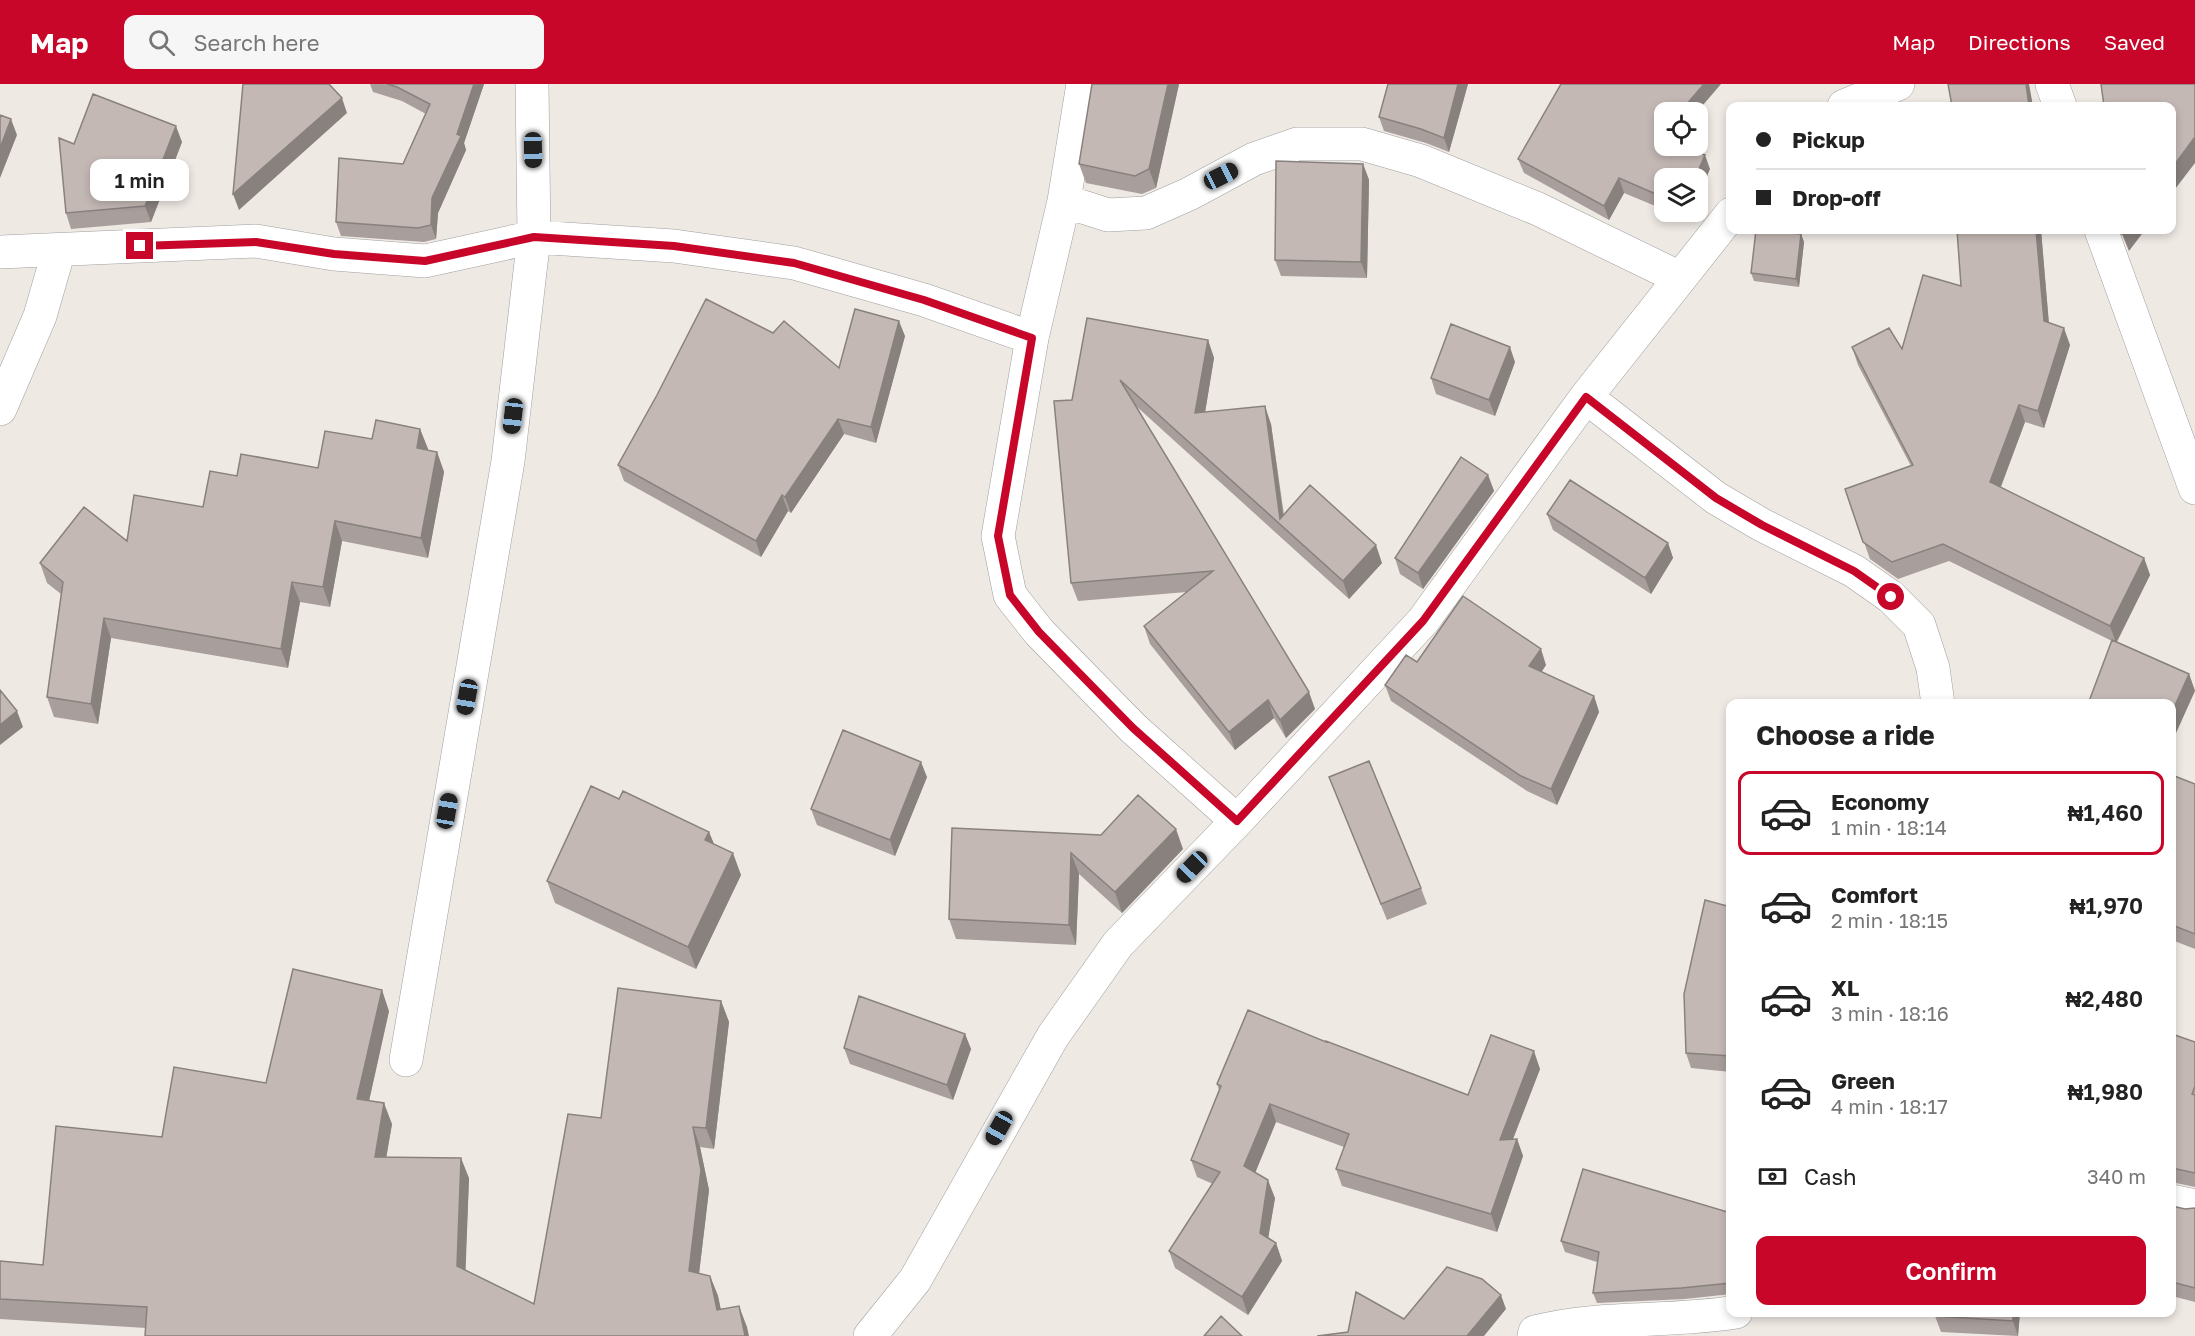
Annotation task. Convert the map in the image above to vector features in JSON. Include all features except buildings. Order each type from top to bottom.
[{"type":"street","points":[[406,1060],[508,461],[534,237],[532,84]]},
{"type":"street","points":[[1083,84],[1064,201],[1032,338],[998,536],[1010,595],[1039,632],[1133,728],[1237,821]]},
{"type":"street","points":[[1854,102],[1898,84]]},
{"type":"street","points":[[2052,84],[2059,102]]},
{"type":"street","points":[[1064,201],[1108,214],[1146,213],[1189,194],[1254,159],[1297,144],[1362,144],[1421,161],[1538,209],[1680,278]]},
{"type":"street","points":[[870,1336],[915,1280],[1053,1036],[1118,944],[1237,821],[1423,621],[1586,397],[1726,220]]},
{"type":"street","points":[[2102,234],[2195,488]]},
{"type":"street","points":[[0,252],[256,242],[334,254],[425,261],[534,237],[674,246],[794,263],[924,300],[1032,338]]},
{"type":"street","points":[[0,409],[40,316],[59,250]]},
{"type":"street","points":[[1586,397],[1716,498],[1762,525],[1854,571],[1891,597],[1919,624],[1933,668],[1937,699]]},
{"type":"street","points":[[2176,1202],[2195,1206]]},
{"type":"street","points":[[1534,1336],[1535,1332],[1566,1324],[1726,1313]]},
{"type":"route","points":[[140,246],[256,242],[334,254],[425,261],[534,237],[674,246],[794,263],[924,300],[1032,338],[998,536],[1010,595],[1039,632],[1133,728],[1237,821],[1423,621],[1586,397],[1716,498],[1762,525],[1854,571],[1891,597]]}]
